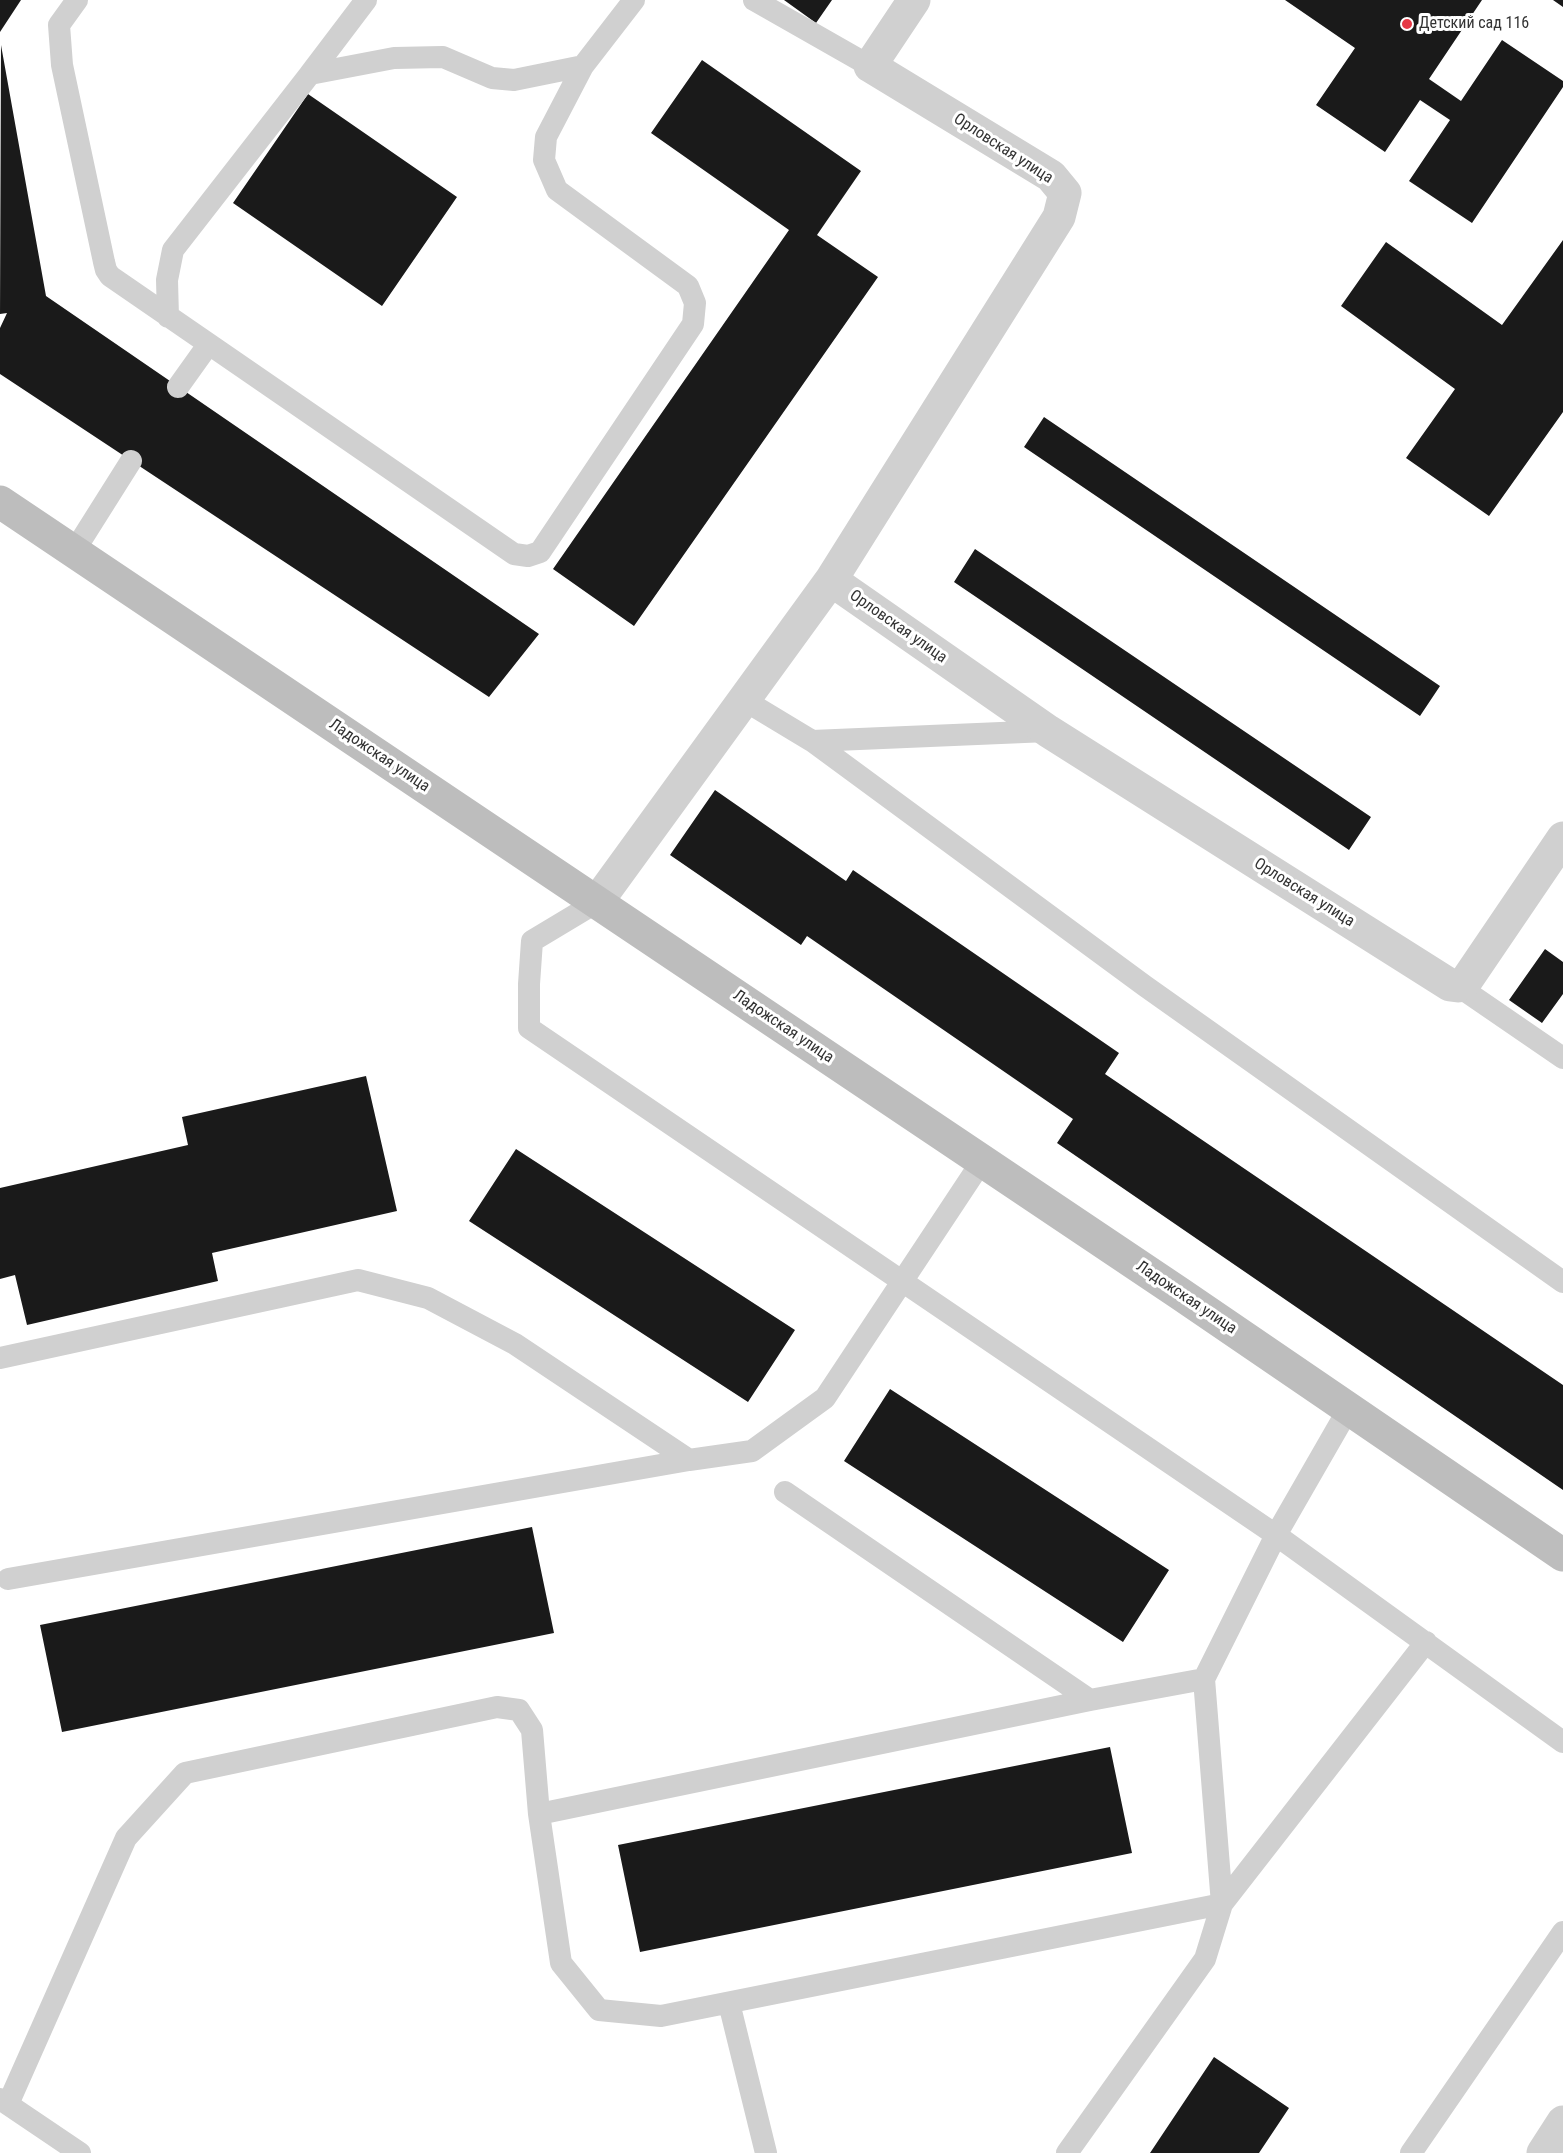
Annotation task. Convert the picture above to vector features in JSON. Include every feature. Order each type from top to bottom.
[{"type":"main road","name":"Ладожская улица","points":[[0,502],[1349,1408],[1563,1555]]},
{"type":"street","points":[[870,66],[914,0]]},
{"type":"street","name":"Орловская улица","points":[[870,66],[1050,176],[1065,193],[1059,217],[831,580],[1048,731],[1450,985],[1458,986]]},
{"type":"street","points":[[597,902],[831,580]]},
{"type":"street","points":[[1458,986],[1466,981],[1563,838]]},
{"type":"street","points":[[1543,2153],[1563,2122]]},
{"type":"lane","points":[[77,0],[59,25],[62,65],[106,270],[110,276],[514,555],[528,556],[540,552],[693,324],[695,303],[688,286],[557,190],[543,160],[546,137],[583,66],[634,0]]},
{"type":"lane","points":[[168,317],[167,280],[173,250],[366,0]]},
{"type":"lane","points":[[754,0],[870,66]]},
{"type":"lane","points":[[310,74],[394,58],[443,57],[492,78],[514,80],[583,66]]},
{"type":"lane","points":[[178,387],[208,345]]},
{"type":"lane","points":[[73,553],[131,461]]},
{"type":"lane","points":[[744,700],[812,741],[1145,986],[1563,1282]]},
{"type":"lane","points":[[812,741],[1048,731]]},
{"type":"lane","points":[[597,902],[532,941],[529,1028],[1276,1535],[1563,1742]]},
{"type":"lane","points":[[1458,986],[1563,1058]]},
{"type":"lane","points":[[8,1580],[689,1460],[752,1451],[825,1398],[982,1161]]},
{"type":"lane","points":[[0,1358],[358,1280],[428,1298],[514,1344],[689,1460]]},
{"type":"lane","points":[[1222,1904],[1204,1679],[1276,1535],[1349,1408]]},
{"type":"lane","points":[[785,1492],[1090,1700]]},
{"type":"lane","points":[[1067,2153],[1205,1959],[1222,1904],[1426,1642]]},
{"type":"lane","points":[[539,1814],[1090,1700],[1204,1679]]},
{"type":"lane","points":[[80,2153],[4,2102],[126,1838],[185,1773],[497,1707],[519,1710],[532,1730],[539,1814],[561,1963],[599,2010],[661,2016],[1222,1904]]},
{"type":"lane","points":[[1411,2153],[1563,1932]]},
{"type":"lane","points":[[729,2003],[766,2153]]},
{"type":"building","points":[[0,0],[21,0],[0,32]]},
{"type":"building","points":[[784,0],[832,0],[816,23]]},
{"type":"building","points":[[1285,0],[1482,0],[1429,79],[1461,101],[1502,40],[1563,81],[1563,87],[1472,223],[1409,181],[1450,120],[1420,100],[1385,152],[1316,105],[1355,48]]},
{"type":"building","points":[[1553,0],[1563,0],[1563,7]]},
{"type":"building","points":[[1,45],[46,296],[539,634],[489,697],[0,374],[0,328],[7,313],[0,314]]},
{"type":"building","points":[[702,60],[861,171],[817,235],[878,277],[634,626],[553,569],[789,230],[651,133]]},
{"type":"building","points":[[308,94],[457,197],[382,306],[233,203]]},
{"type":"building","points":[[1563,240],[1563,412],[1489,516],[1406,458],[1455,389],[1341,306],[1386,242],[1502,325]]},
{"type":"building","points":[[1044,417],[1440,686],[1420,716],[1024,447]]},
{"type":"building","points":[[975,549],[1371,817],[1349,850],[954,582]]},
{"type":"building","points":[[715,790],[846,881],[853,870],[1119,1053],[1105,1074],[1563,1385],[1563,1490],[1057,1143],[1073,1119],[807,936],[801,945],[670,855]]},
{"type":"building","points":[[1545,949],[1563,962],[1563,994],[1542,1023],[1509,1000]]},
{"type":"building","points":[[366,1076],[397,1211],[212,1253],[218,1281],[27,1325],[15,1275],[0,1279],[0,1188],[188,1145],[182,1117]]},
{"type":"building","points":[[516,1149],[795,1330],[748,1402],[469,1221]]},
{"type":"building","points":[[890,1389],[1169,1570],[1123,1642],[844,1461]]},
{"type":"building","points":[[532,1527],[554,1633],[62,1732],[40,1625]]},
{"type":"building","points":[[1110,1747],[1132,1853],[640,1952],[618,1845]]},
{"type":"building","points":[[1214,2057],[1289,2108],[1259,2153],[1150,2153]]},
{"type":"place","name":"Детский сад 116","points":[[1407,24]]}]
